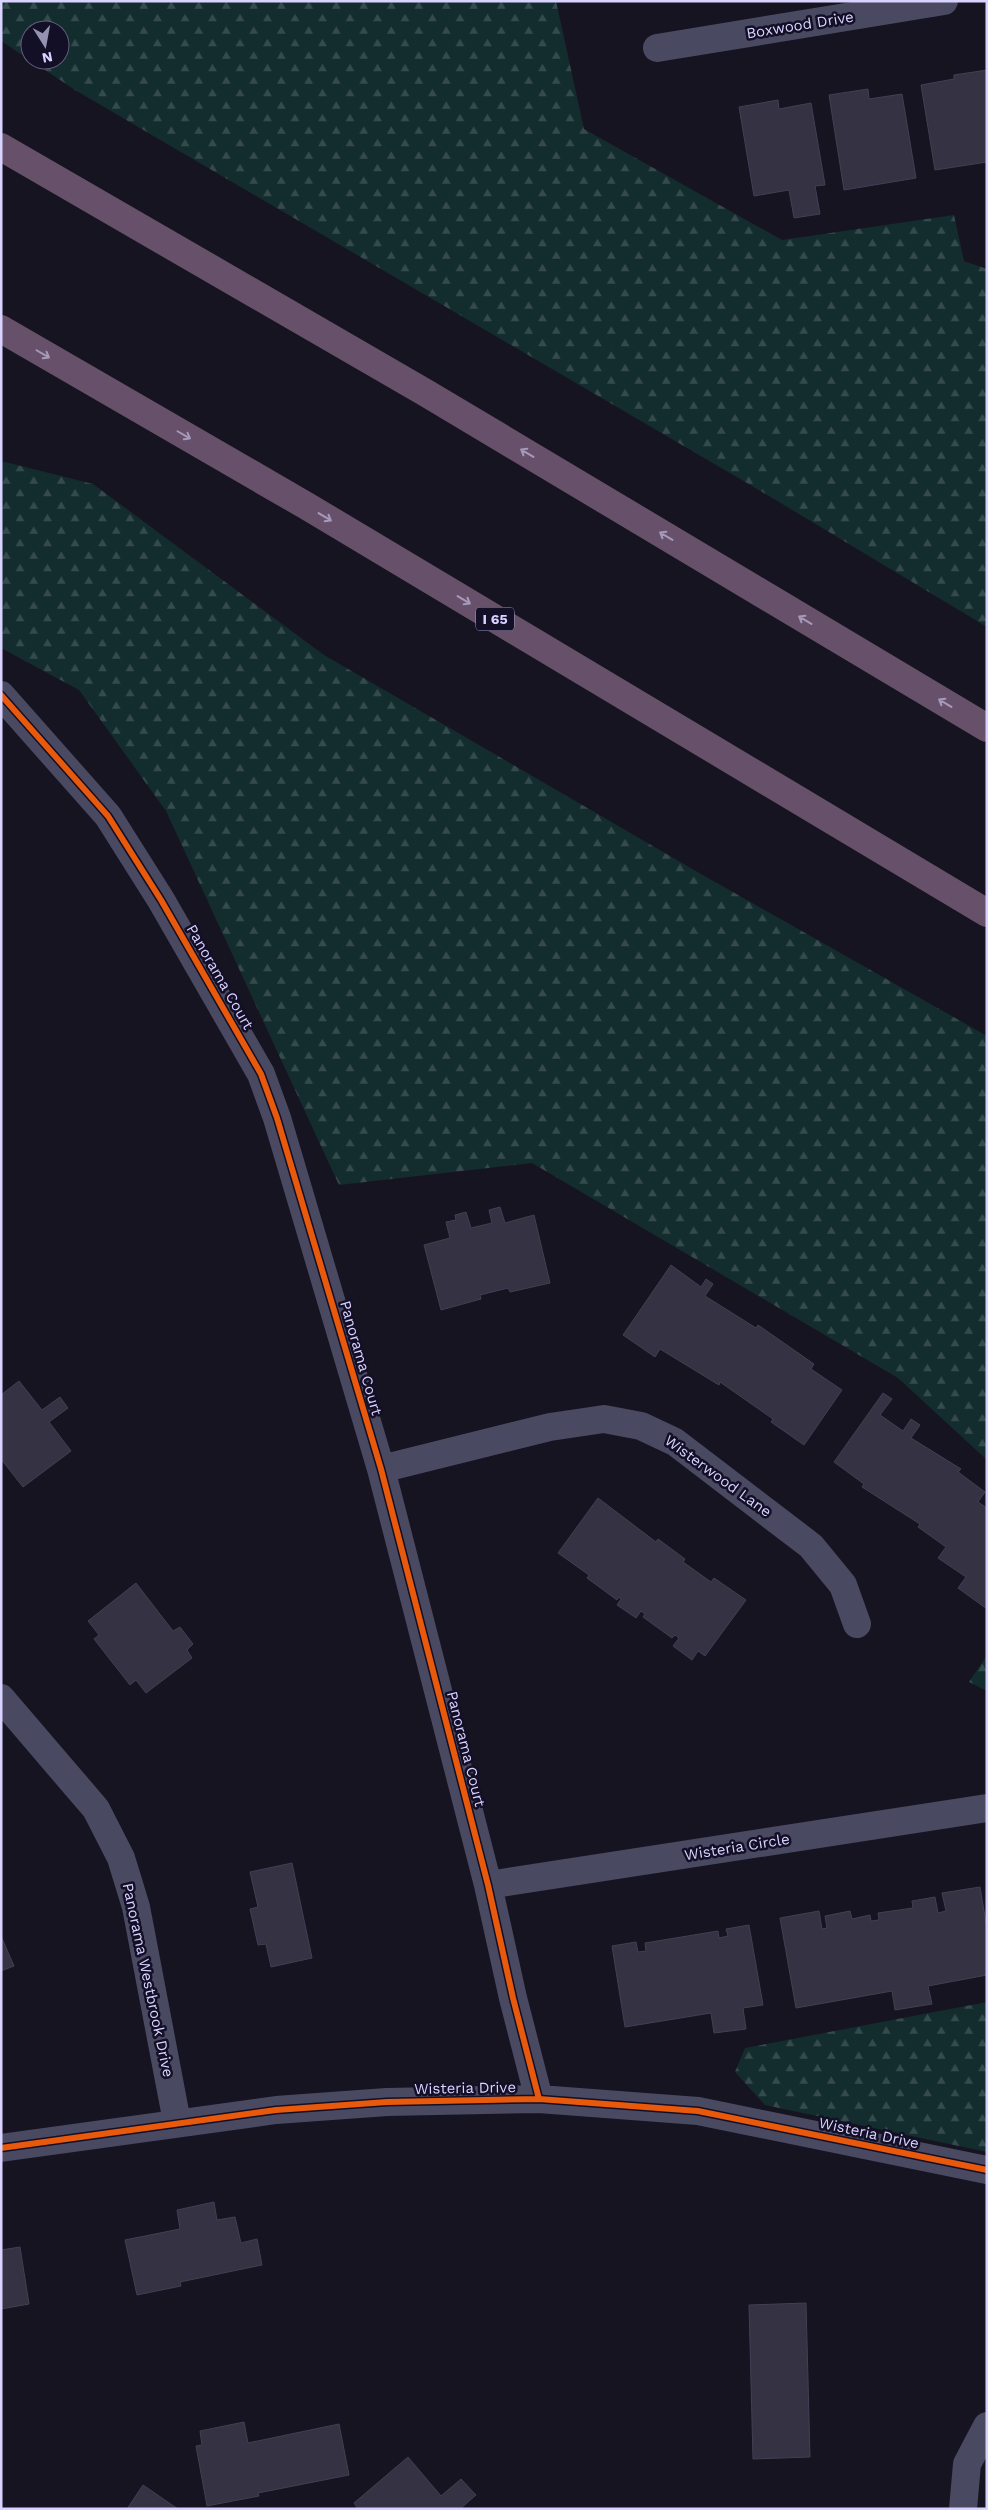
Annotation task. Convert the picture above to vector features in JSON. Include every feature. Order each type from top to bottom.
[{"type":"highway","points":[[1,147],[426,393],[987,728]]},
{"type":"highway","name":"I 65","points":[[1,330],[305,505],[987,913]]},
{"type":"street","name":"Boxwood Drive","points":[[656,48],[944,1]]},
{"type":"street","name":"Panorama Court","points":[[1,695],[108,816],[161,900],[261,1074],[277,1118],[381,1469],[488,1885],[513,1998],[539,2099]]},
{"type":"street","name":"Wisterwood Lane","points":[[381,1469],[550,1427],[604,1420],[641,1426],[675,1442],[811,1546],[843,1585],[857,1624]]},
{"type":"street","name":"Panorama Westbrook Drive","points":[[1,1698],[96,1809],[121,1858],[136,1907],[177,2122]]},
{"type":"street","name":"Wisteria Circle","points":[[488,1885],[987,1808]]},
{"type":"street","name":"Wisteria Drive","points":[[1,2148],[177,2122],[276,2110],[386,2102],[539,2099],[698,2111],[987,2170]]},
{"type":"street","points":[[963,2509],[967,2464],[987,2426]]},
{"type":"green space","points":[[1,1],[556,1],[584,129],[782,240],[954,215],[964,261],[987,269],[987,627],[769,496],[75,90],[45,70],[70,70],[70,20],[20,20],[20,54],[1,41]]},
{"type":"green space","points":[[1,461],[93,484],[324,655],[701,874],[987,1036],[987,1460],[898,1378],[532,1163],[339,1185],[166,811],[79,690],[1,648]]},
{"type":"green space","points":[[987,1655],[987,1691],[969,1682]]},
{"type":"green space","points":[[987,2002],[987,2152],[765,2105],[735,2072],[745,2048]]},
{"type":"building","points":[[987,70],[987,162],[935,170],[921,85],[954,79],[954,75]]},
{"type":"building","points":[[868,89],[869,99],[902,94],[916,178],[844,190],[829,95]]},
{"type":"building","points":[[778,100],[779,109],[811,103],[825,185],[815,186],[820,214],[794,218],[789,190],[754,196],[739,107]]},
{"type":"building","points":[[500,1207],[505,1223],[534,1215],[550,1283],[510,1292],[508,1288],[480,1295],[481,1299],[441,1310],[424,1245],[450,1238],[446,1222],[456,1220],[455,1215],[466,1212],[471,1228],[492,1223],[489,1210]]},
{"type":"building","points":[[671,1265],[701,1287],[706,1279],[713,1284],[705,1296],[756,1328],[758,1325],[814,1364],[811,1369],[842,1390],[804,1445],[771,1422],[773,1419],[720,1382],[719,1385],[660,1349],[655,1357],[623,1335]]},
{"type":"building","points":[[19,1381],[42,1410],[60,1397],[68,1408],[49,1422],[71,1451],[23,1487],[1,1459],[1,1395]]},
{"type":"building","points":[[883,1393],[892,1399],[880,1415],[903,1431],[911,1419],[920,1425],[911,1438],[961,1469],[958,1472],[985,1492],[978,1502],[987,1508],[987,1609],[958,1588],[966,1577],[938,1558],[946,1547],[918,1527],[920,1524],[862,1487],[864,1484],[834,1462]]},
{"type":"building","points":[[598,1498],[656,1542],[658,1539],[685,1559],[683,1562],[711,1582],[714,1578],[746,1600],[705,1656],[698,1651],[692,1660],[673,1646],[679,1638],[675,1635],[672,1638],[643,1617],[645,1614],[641,1611],[636,1618],[617,1605],[621,1599],[619,1597],[617,1600],[587,1578],[589,1575],[558,1553]]},
{"type":"building","points":[[136,1583],[173,1631],[180,1627],[193,1644],[187,1650],[192,1658],[146,1693],[136,1680],[130,1685],[94,1639],[99,1635],[88,1621]]},
{"type":"building","points":[[292,1863],[312,1958],[271,1967],[266,1944],[258,1945],[250,1909],[258,1907],[250,1872]]},
{"type":"building","points":[[980,1887],[987,1929],[987,1975],[928,1986],[932,2004],[895,2010],[892,1991],[796,2008],[780,1918],[819,1911],[822,1929],[827,1928],[825,1916],[850,1911],[852,1919],[870,1915],[871,1921],[879,1920],[878,1913],[913,1908],[912,1901],[935,1897],[938,1913],[946,1911],[942,1893]]},
{"type":"building","points":[[749,1925],[763,2005],[743,2008],[746,2029],[714,2033],[711,2013],[625,2027],[612,1946],[636,1942],[638,1952],[646,1951],[645,1943],[718,1931],[719,1938],[728,1936],[726,1929]]},
{"type":"building","points":[[1,1936],[14,1966],[1,1971]]},
{"type":"building","points":[[214,2202],[217,2220],[235,2217],[241,2243],[257,2239],[262,2265],[180,2282],[181,2286],[137,2295],[125,2240],[180,2229],[177,2210]]},
{"type":"building","points":[[20,2247],[29,2304],[1,2309],[1,2250]]},
{"type":"building","points":[[806,2303],[810,2457],[753,2459],[749,2305]]},
{"type":"building","points":[[244,2422],[248,2443],[339,2424],[349,2475],[258,2493],[259,2496],[207,2506],[196,2446],[202,2445],[200,2431]]},
{"type":"building","points":[[408,2457],[441,2496],[461,2479],[476,2495],[460,2509],[358,2509],[354,2503]]},
{"type":"building","points":[[143,2485],[178,2509],[127,2509]]},
{"type":"cycle path","points":[[1,695],[108,816],[161,900],[261,1074],[277,1118],[381,1469],[488,1885],[513,1998],[539,2099]]},
{"type":"cycle path","points":[[1,2148],[276,2110],[387,2102],[539,2099],[698,2111],[987,2170]]}]
